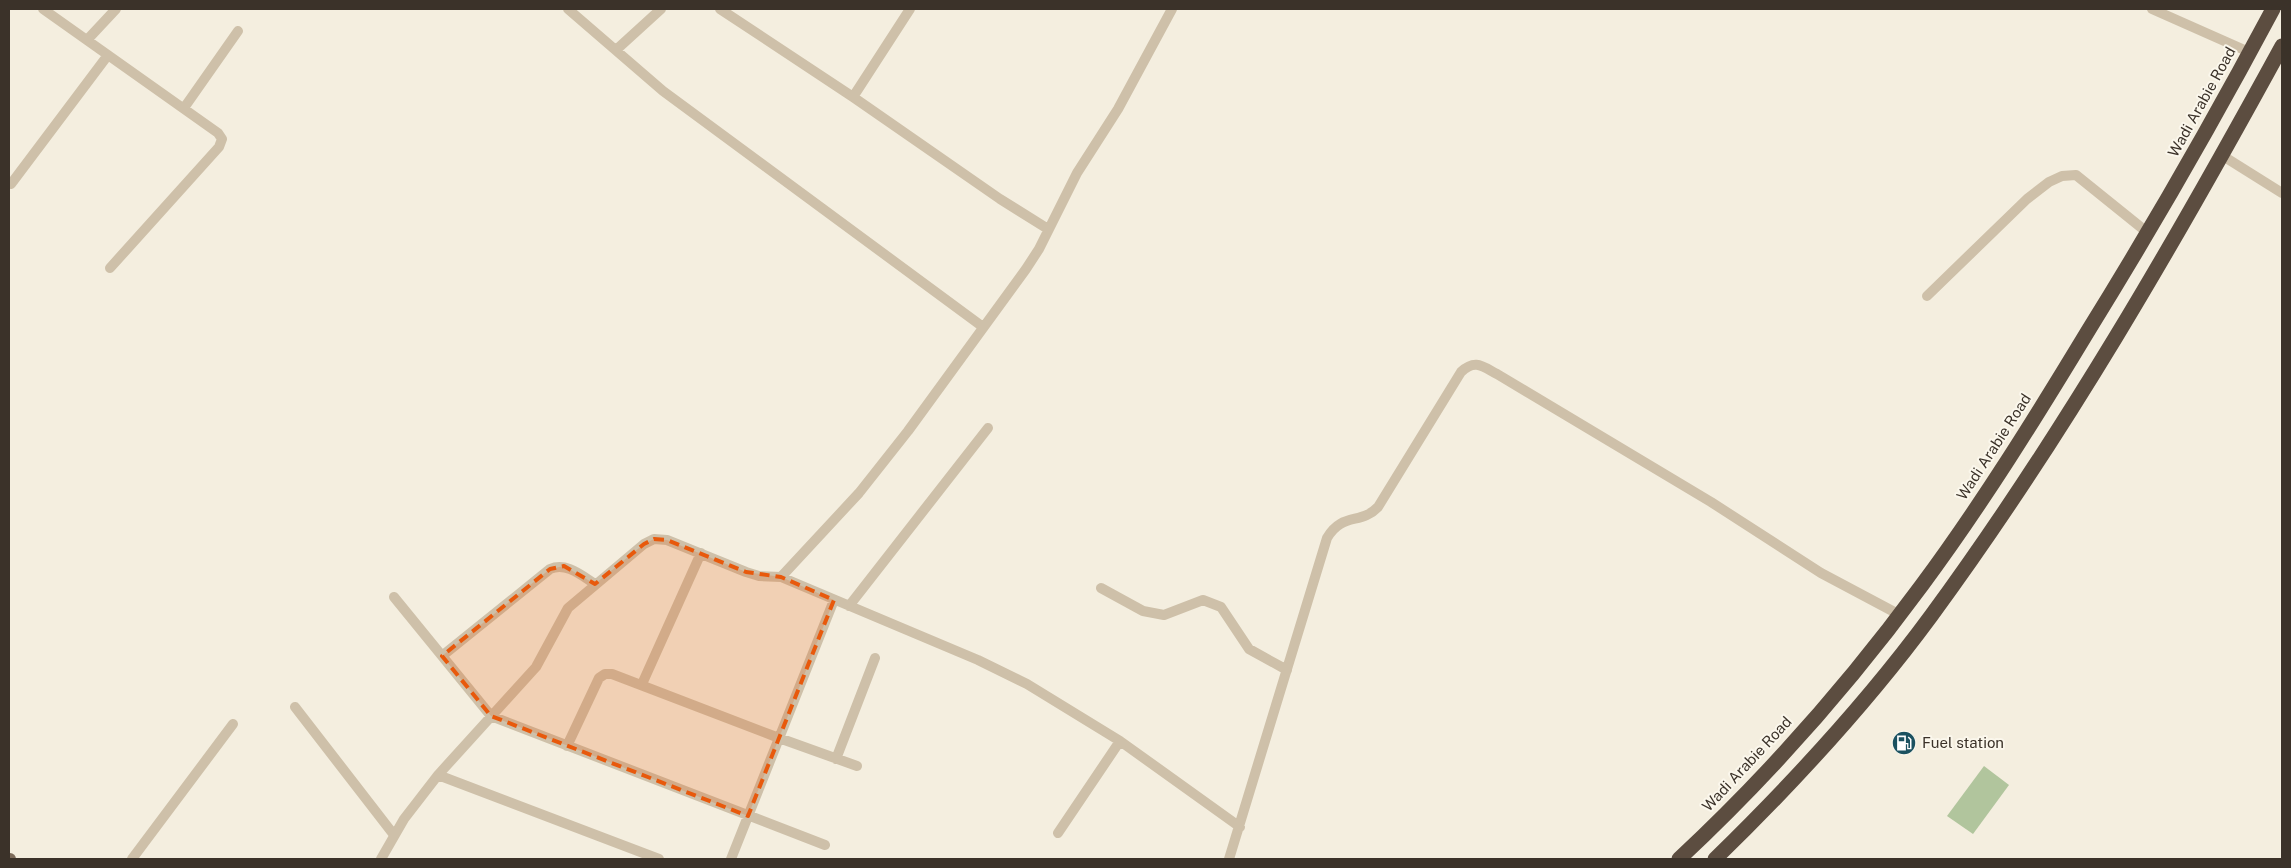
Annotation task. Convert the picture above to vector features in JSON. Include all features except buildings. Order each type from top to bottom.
[{"type":"highway","name":"Wadi Arabie Road","points":[[1680,859],[1721,819],[1798,736],[1900,615],[2018,444],[2148,233],[2273,9]]},
{"type":"highway","points":[[1715,859],[1806,766],[1893,664],[1935,610],[2007,509],[2137,303],[2223,156],[2282,46]]},
{"type":"street","points":[[43,9],[218,132],[222,139],[219,147],[110,268]]},
{"type":"street","points":[[87,40],[116,9]]},
{"type":"street","points":[[568,9],[663,91],[982,327]]},
{"type":"street","points":[[616,50],[661,9]]},
{"type":"street","points":[[720,9],[853,97],[1000,199],[1048,228]]},
{"type":"street","points":[[853,97],[910,9]]},
{"type":"street","points":[[781,578],[859,493],[908,431],[1026,269],[1077,173],[1118,109],[1172,9]]},
{"type":"street","points":[[2152,9],[2249,52]]},
{"type":"street","points":[[184,108],[238,31]]},
{"type":"street","points":[[11,184],[108,55]]},
{"type":"street","points":[[2223,156],[2282,193]]},
{"type":"street","points":[[1927,296],[2027,199],[2049,182],[2062,176],[2076,175],[2148,233]]},
{"type":"street","points":[[1229,859],[1327,538],[1333,528],[1342,522],[1368,515],[1378,507],[1461,372],[1468,366],[1478,364],[1711,502],[1821,574],[1900,615]]},
{"type":"street","points":[[849,606],[988,428]]},
{"type":"street","points":[[381,859],[394,835],[438,775],[536,667],[568,608],[644,544],[654,539],[667,540],[760,576],[781,578],[978,660],[1027,684],[1120,741],[1240,827]]},
{"type":"street","points":[[642,684],[701,553]]},
{"type":"street","points":[[442,656],[550,568],[564,566],[595,584]]},
{"type":"street","points":[[1101,588],[1143,611],[1164,615],[1203,600],[1221,607],[1249,649],[1287,670]]},
{"type":"street","points":[[394,597],[491,716],[825,845]]},
{"type":"street","points":[[731,859],[834,600]]},
{"type":"street","points":[[836,759],[874,658]]},
{"type":"street","points":[[567,746],[600,678],[605,674],[612,674],[857,766]]},
{"type":"street","points":[[295,707],[394,835]]},
{"type":"street","points":[[132,859],[233,724]]},
{"type":"street","points":[[1058,833],[1120,741]]},
{"type":"street","points":[[438,775],[659,859]]},
{"type":"highlighted area","points":[[654,539],[667,540],[746,572],[781,577],[834,600],[748,816],[491,716],[442,656],[550,569],[564,566],[595,584],[644,544]]},
{"type":"green space","points":[[1984,766],[2009,785],[1973,834],[1947,816]]},
{"type":"place","name":"Fuel station","points":[[1904,743]]}]
